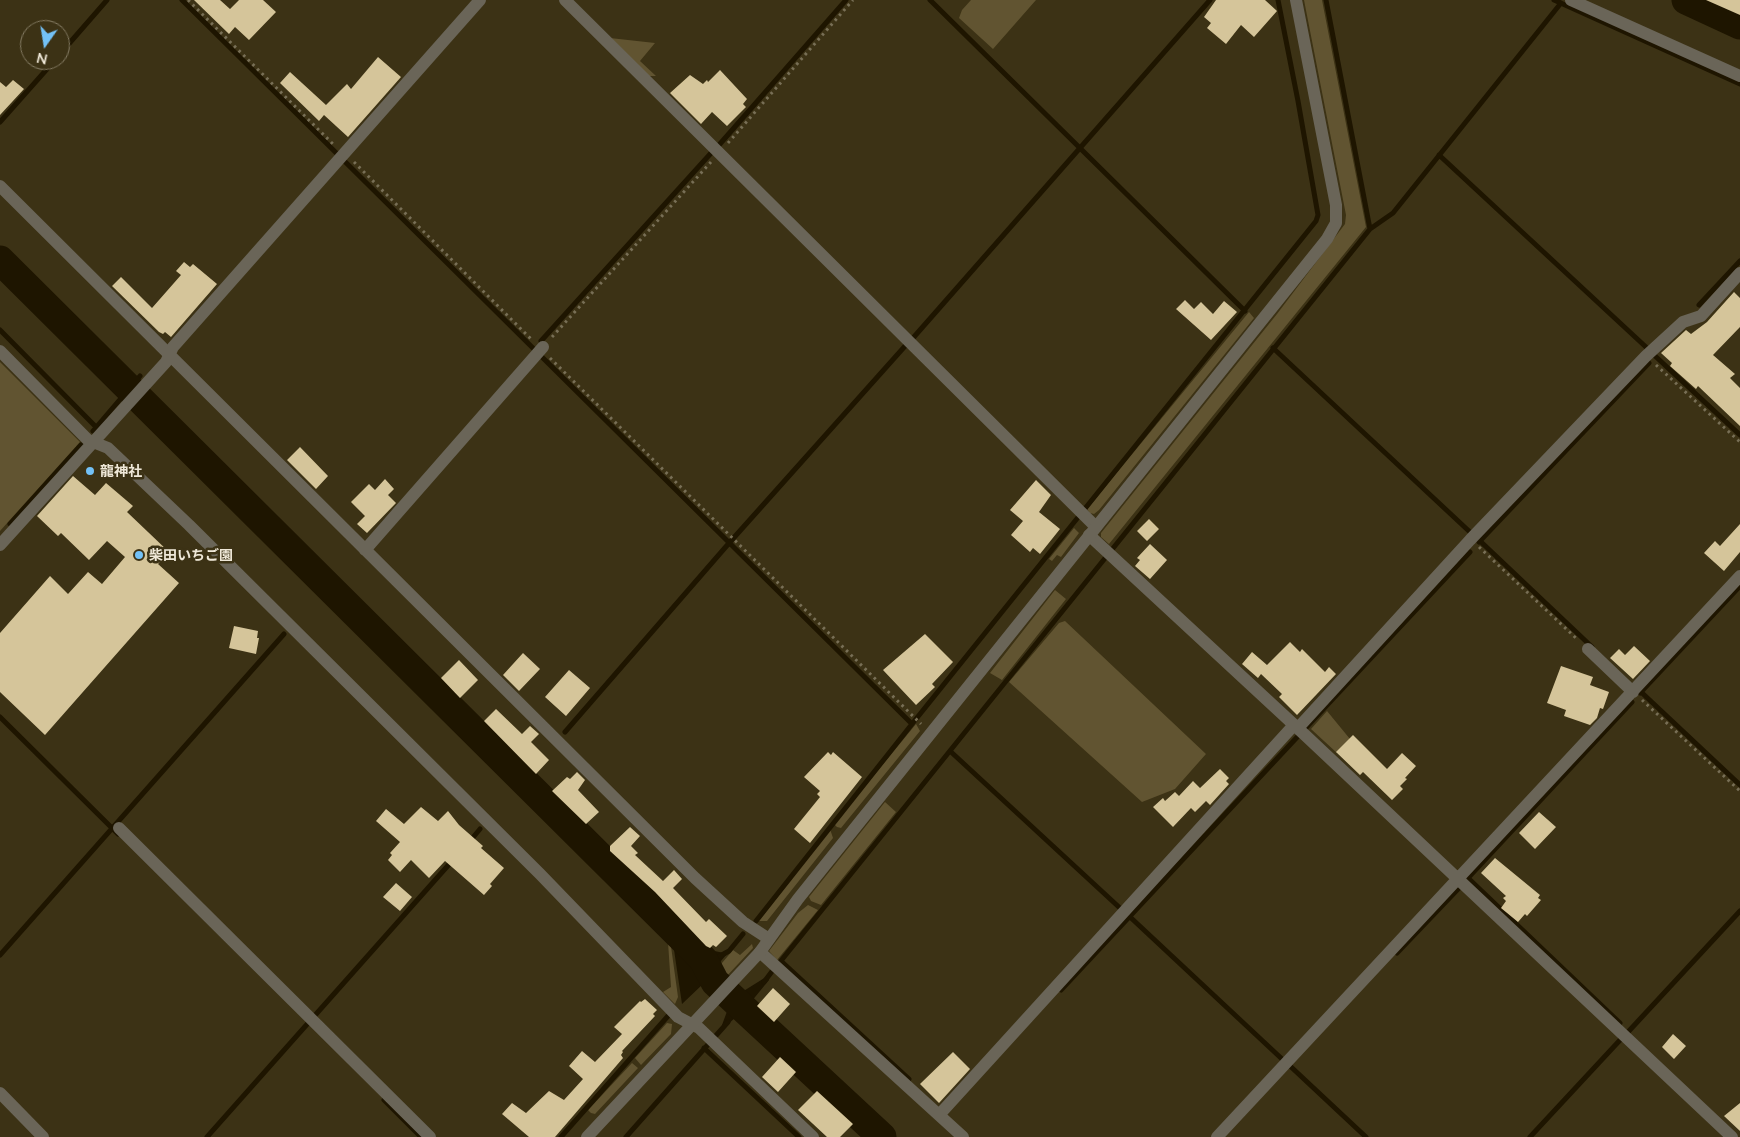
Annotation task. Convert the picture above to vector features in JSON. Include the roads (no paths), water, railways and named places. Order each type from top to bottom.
[{"type":"street","points":[[0,545],[142,388],[166,350],[173,347],[341,154],[480,0]]},
{"type":"street","points":[[565,0],[715,157],[1081,513],[1108,553],[1300,728],[1732,1137]]},
{"type":"street","points":[[587,1137],[760,952],[798,900],[1328,239],[1336,223],[1336,205],[1296,0]]},
{"type":"street","points":[[1571,0],[1740,76]]},
{"type":"street","points":[[0,186],[695,878],[743,922],[769,939]]},
{"type":"street","points":[[939,1115],[1300,728],[1470,540],[1646,356],[1683,322],[1701,316],[1740,273]]},
{"type":"street","points":[[365,550],[540,350]]},
{"type":"street","points":[[0,351],[88,440],[108,448],[189,525],[526,860],[678,1017],[692,1025],[710,1040],[813,1137]]},
{"type":"street","points":[[1217,1137],[1740,576]]},
{"type":"street","points":[[1588,649],[1633,692]]},
{"type":"street","points":[[119,828],[313,1018],[430,1137]]},
{"type":"street","points":[[760,952],[963,1137]]},
{"type":"street","points":[[0,1094],[43,1137]]},
{"type":"waterway","points":[[70,43],[107,0]]},
{"type":"waterway","points":[[182,0],[912,724]]},
{"type":"waterway","points":[[719,145],[846,0]]},
{"type":"waterway","points":[[930,0],[1245,311]]},
{"type":"waterway","points":[[913,338],[1210,0]]},
{"type":"waterway","points":[[756,921],[1316,221],[1318,215],[1278,0]]},
{"type":"waterway","points":[[780,962],[1370,229],[1326,0]]},
{"type":"waterway","points":[[1554,0],[1740,84]]},
{"type":"waterway","points":[[1686,0],[1740,25]]},
{"type":"waterway","points":[[1370,229],[1393,213],[1561,3]]},
{"type":"waterway","points":[[0,122],[46,70]]},
{"type":"waterway","points":[[541,341],[712,152]]},
{"type":"waterway","points":[[1439,155],[1647,348]]},
{"type":"waterway","points":[[0,260],[703,959],[715,982],[882,1137]]},
{"type":"waterway","points":[[1699,305],[1740,261]]},
{"type":"waterway","points":[[0,330],[96,427]]},
{"type":"waterway","points":[[565,732],[730,542],[906,345]]},
{"type":"waterway","points":[[1273,348],[1471,533]]},
{"type":"waterway","points":[[1654,355],[1740,435]]},
{"type":"waterway","points":[[1479,542],[1649,363]]},
{"type":"waterway","points":[[93,431],[140,376]]},
{"type":"waterway","points":[[10,524],[81,445]]},
{"type":"waterway","points":[[1479,540],[1592,647]]},
{"type":"waterway","points":[[1061,990],[1470,552]]},
{"type":"waterway","points":[[1640,693],[1740,586]]},
{"type":"waterway","points":[[0,955],[284,634]]},
{"type":"waterway","points":[[1640,691],[1740,785]]},
{"type":"waterway","points":[[1467,879],[1632,702]]},
{"type":"waterway","points":[[0,717],[118,834]]},
{"type":"waterway","points":[[950,751],[1121,909]]},
{"type":"waterway","points":[[470,841],[480,829]]},
{"type":"waterway","points":[[207,1137],[452,861]]},
{"type":"waterway","points":[[1467,877],[1620,1023]]},
{"type":"waterway","points":[[1397,953],[1460,887]]},
{"type":"waterway","points":[[1628,1032],[1740,911]]},
{"type":"waterway","points":[[1129,916],[1282,1059]]},
{"type":"waterway","points":[[720,956],[729,951],[743,934]]},
{"type":"waterway","points":[[781,961],[909,1079]]},
{"type":"waterway","points":[[764,982],[773,970]]},
{"type":"waterway","points":[[561,1137],[668,1016]]},
{"type":"waterway","points":[[626,1137],[728,1022]]},
{"type":"waterway","points":[[1530,1137],[1621,1039]]},
{"type":"waterway","points":[[704,1048],[799,1137]]},
{"type":"waterway","points":[[1289,1065],[1366,1137]]},
{"type":"waterway","points":[[384,1100],[421,1137]]},
{"type":"place","name":"龍神社","points":[[90,471]]},
{"type":"place","name":"柴田いちご園","points":[[139,555]]}]
